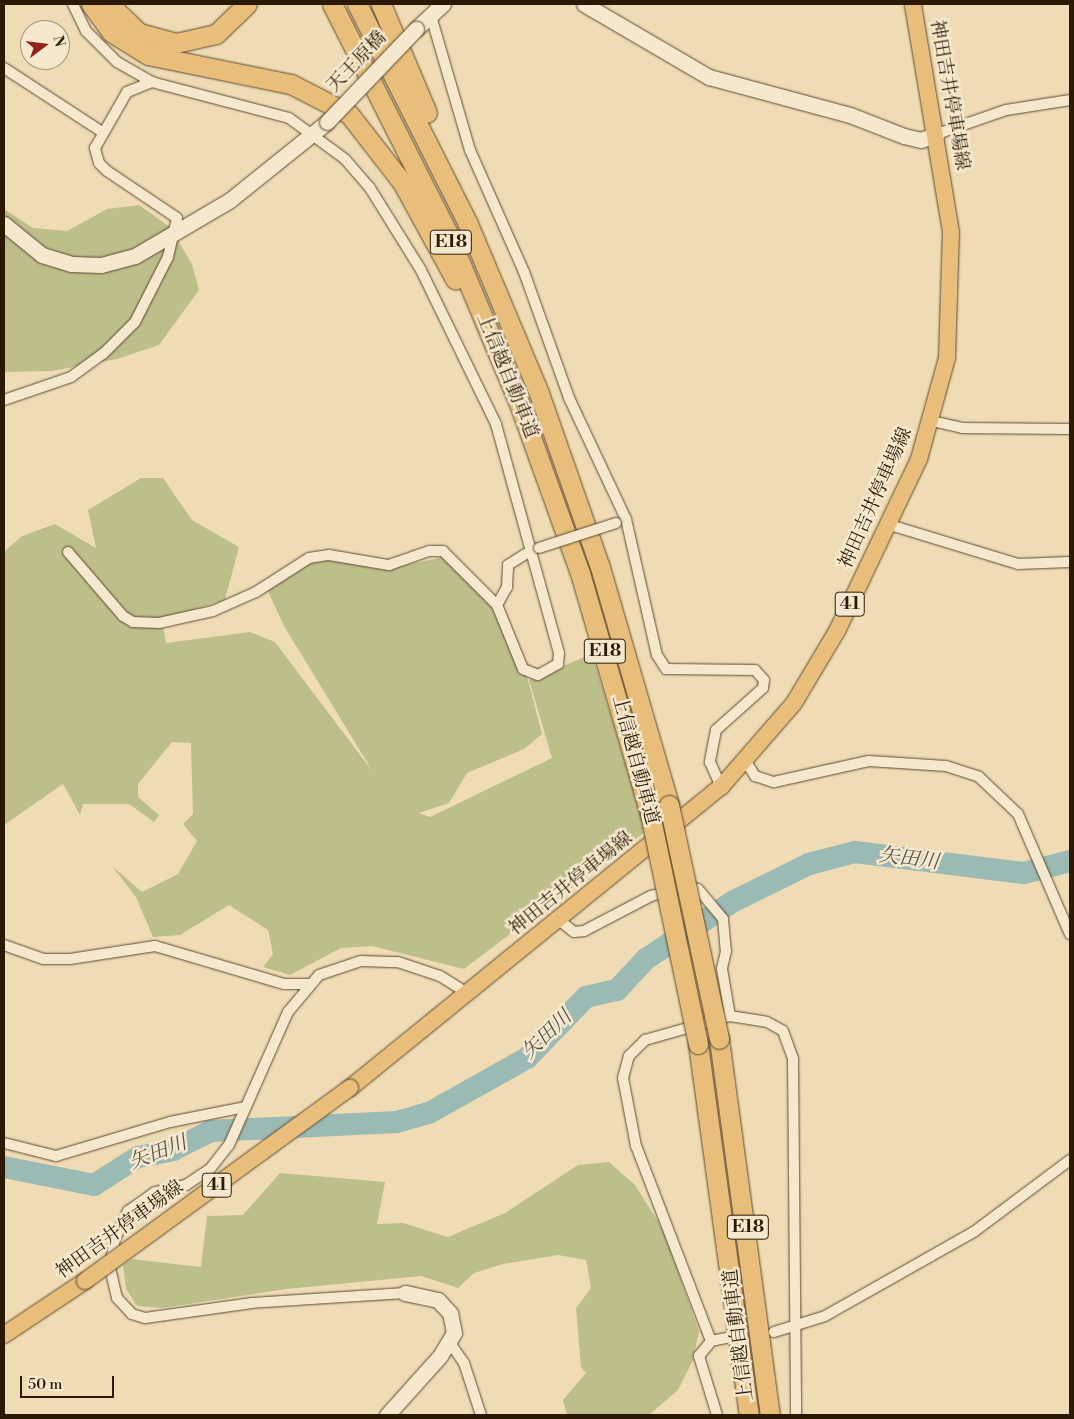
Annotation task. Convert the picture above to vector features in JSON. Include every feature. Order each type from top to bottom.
[{"type":"highway","points":[[91,4],[111,32],[148,55],[311,90],[350,114],[366,130],[436,242],[552,489]]},
{"type":"highway","points":[[109,4],[139,33],[176,43],[216,34],[247,4]]},
{"type":"highway","name":"上信越自動車道","points":[[332,4],[448,234],[552,489],[606,654],[650,814],[698,1044],[749,1415]]},
{"type":"highway","name":"上信越自動車道","points":[[357,4],[464,216],[539,393],[609,594],[669,805],[718,1039],[770,1415]]},
{"type":"highway","points":[[381,4],[515,320],[539,393]]},
{"type":"main road","name":"神田吉井停車場線","points":[[4,1335],[85,1281],[350,1088],[469,994],[720,787],[746,762],[814,674],[890,525],[932,421],[947,358],[953,276],[937,134],[913,4]]},
{"type":"street","points":[[68,552],[133,622],[159,623],[213,611],[256,592],[309,558],[329,555],[389,564],[430,551],[443,551],[496,605],[523,669],[538,675],[558,664],[559,653],[534,550],[496,424],[422,270],[370,188],[345,159],[312,138],[289,118],[152,82],[104,50],[86,31],[73,4]]},
{"type":"street","name":"天王原橋","points":[[4,224],[42,255],[71,264],[102,265],[135,256],[173,236],[230,200],[312,138],[416,29],[443,4]]},
{"type":"street","points":[[584,4],[709,77],[850,115],[904,136],[921,140],[1006,110],[1070,100]]},
{"type":"street","points":[[430,16],[470,150],[524,272],[569,398],[621,521],[650,636],[666,669],[755,670],[764,680],[763,688],[716,730],[710,762],[720,787]]},
{"type":"street","points":[[4,68],[102,132]]},
{"type":"street","points":[[4,400],[71,377],[103,354],[135,322],[168,257],[178,218],[99,163],[95,148],[102,132],[127,92],[152,82]]},
{"type":"street","points":[[932,421],[962,428],[1070,429]]},
{"type":"street","points":[[496,605],[507,587],[508,565],[534,550],[621,521]]},
{"type":"street","points":[[890,525],[1000,561],[1029,566],[1070,562]]},
{"type":"street","points":[[746,762],[754,776],[774,782],[869,761],[946,766],[979,778],[1018,814],[1070,934]]},
{"type":"street","points":[[559,920],[574,932],[584,931],[651,896],[685,887],[698,889],[723,919],[726,951],[722,969],[730,1016]]},
{"type":"street","points":[[4,945],[43,959],[70,959],[154,946],[284,984],[309,984]]},
{"type":"street","points":[[387,1415],[450,1343],[454,1334],[450,1313],[438,1300],[405,1292],[252,1303],[159,1319],[132,1314],[117,1298],[110,1268],[115,1239],[128,1211],[156,1192],[186,1185],[210,1169],[229,1145],[288,1012],[309,984],[332,968],[379,960],[440,976],[469,994]]},
{"type":"street","points":[[711,1341],[636,1146],[623,1078],[629,1056],[645,1040],[667,1030],[730,1016],[767,1022],[783,1031],[793,1059],[796,1415]]},
{"type":"street","points":[[4,1143],[56,1156],[170,1122],[245,1107]]},
{"type":"street","points":[[774,1332],[825,1316],[975,1231],[1070,1160]]},
{"type":"street","points":[[715,1414],[699,1356],[711,1341],[727,1338]]},
{"type":"street","points":[[450,1343],[464,1363],[481,1415]]},
{"type":"green space","points":[[139,205],[170,227],[192,264],[199,290],[159,345],[117,359],[52,371],[4,372],[4,209],[33,228],[67,231],[107,209]]},
{"type":"green space","points":[[141,478],[163,478],[192,520],[239,547],[225,600],[162,619],[166,643],[250,632],[275,642],[373,772],[284,626],[267,589],[311,561],[329,558],[383,570],[443,557],[494,607],[527,676],[542,734],[524,749],[467,773],[449,803],[419,813],[430,817],[552,758],[529,680],[592,654],[646,831],[464,969],[372,946],[341,948],[290,975],[263,967],[273,954],[268,930],[229,905],[180,935],[153,937],[136,897],[112,866],[142,892],[178,874],[197,841],[183,824],[193,814],[191,743],[172,742],[138,784],[138,797],[159,815],[154,822],[129,804],[83,804],[80,815],[63,784],[4,825],[4,552],[22,536],[55,524],[96,548],[88,510]]},
{"type":"green space","points":[[609,1162],[635,1185],[664,1231],[699,1331],[693,1360],[678,1390],[649,1415],[567,1415],[563,1400],[586,1373],[581,1367],[576,1308],[591,1288],[586,1260],[558,1255],[503,1264],[474,1273],[458,1288],[421,1276],[287,1289],[162,1308],[137,1306],[126,1289],[123,1265],[132,1259],[201,1267],[207,1216],[243,1215],[280,1173],[385,1182],[377,1224],[403,1223],[448,1237],[505,1213],[578,1165]]},
{"type":"waterway","name":"矢田川","points":[[4,1167],[94,1185],[138,1157],[173,1150],[211,1131],[397,1122],[429,1113],[527,1058],[586,997],[617,990],[646,959],[732,902],[809,864],[855,852],[1024,873],[1070,861]]}]
